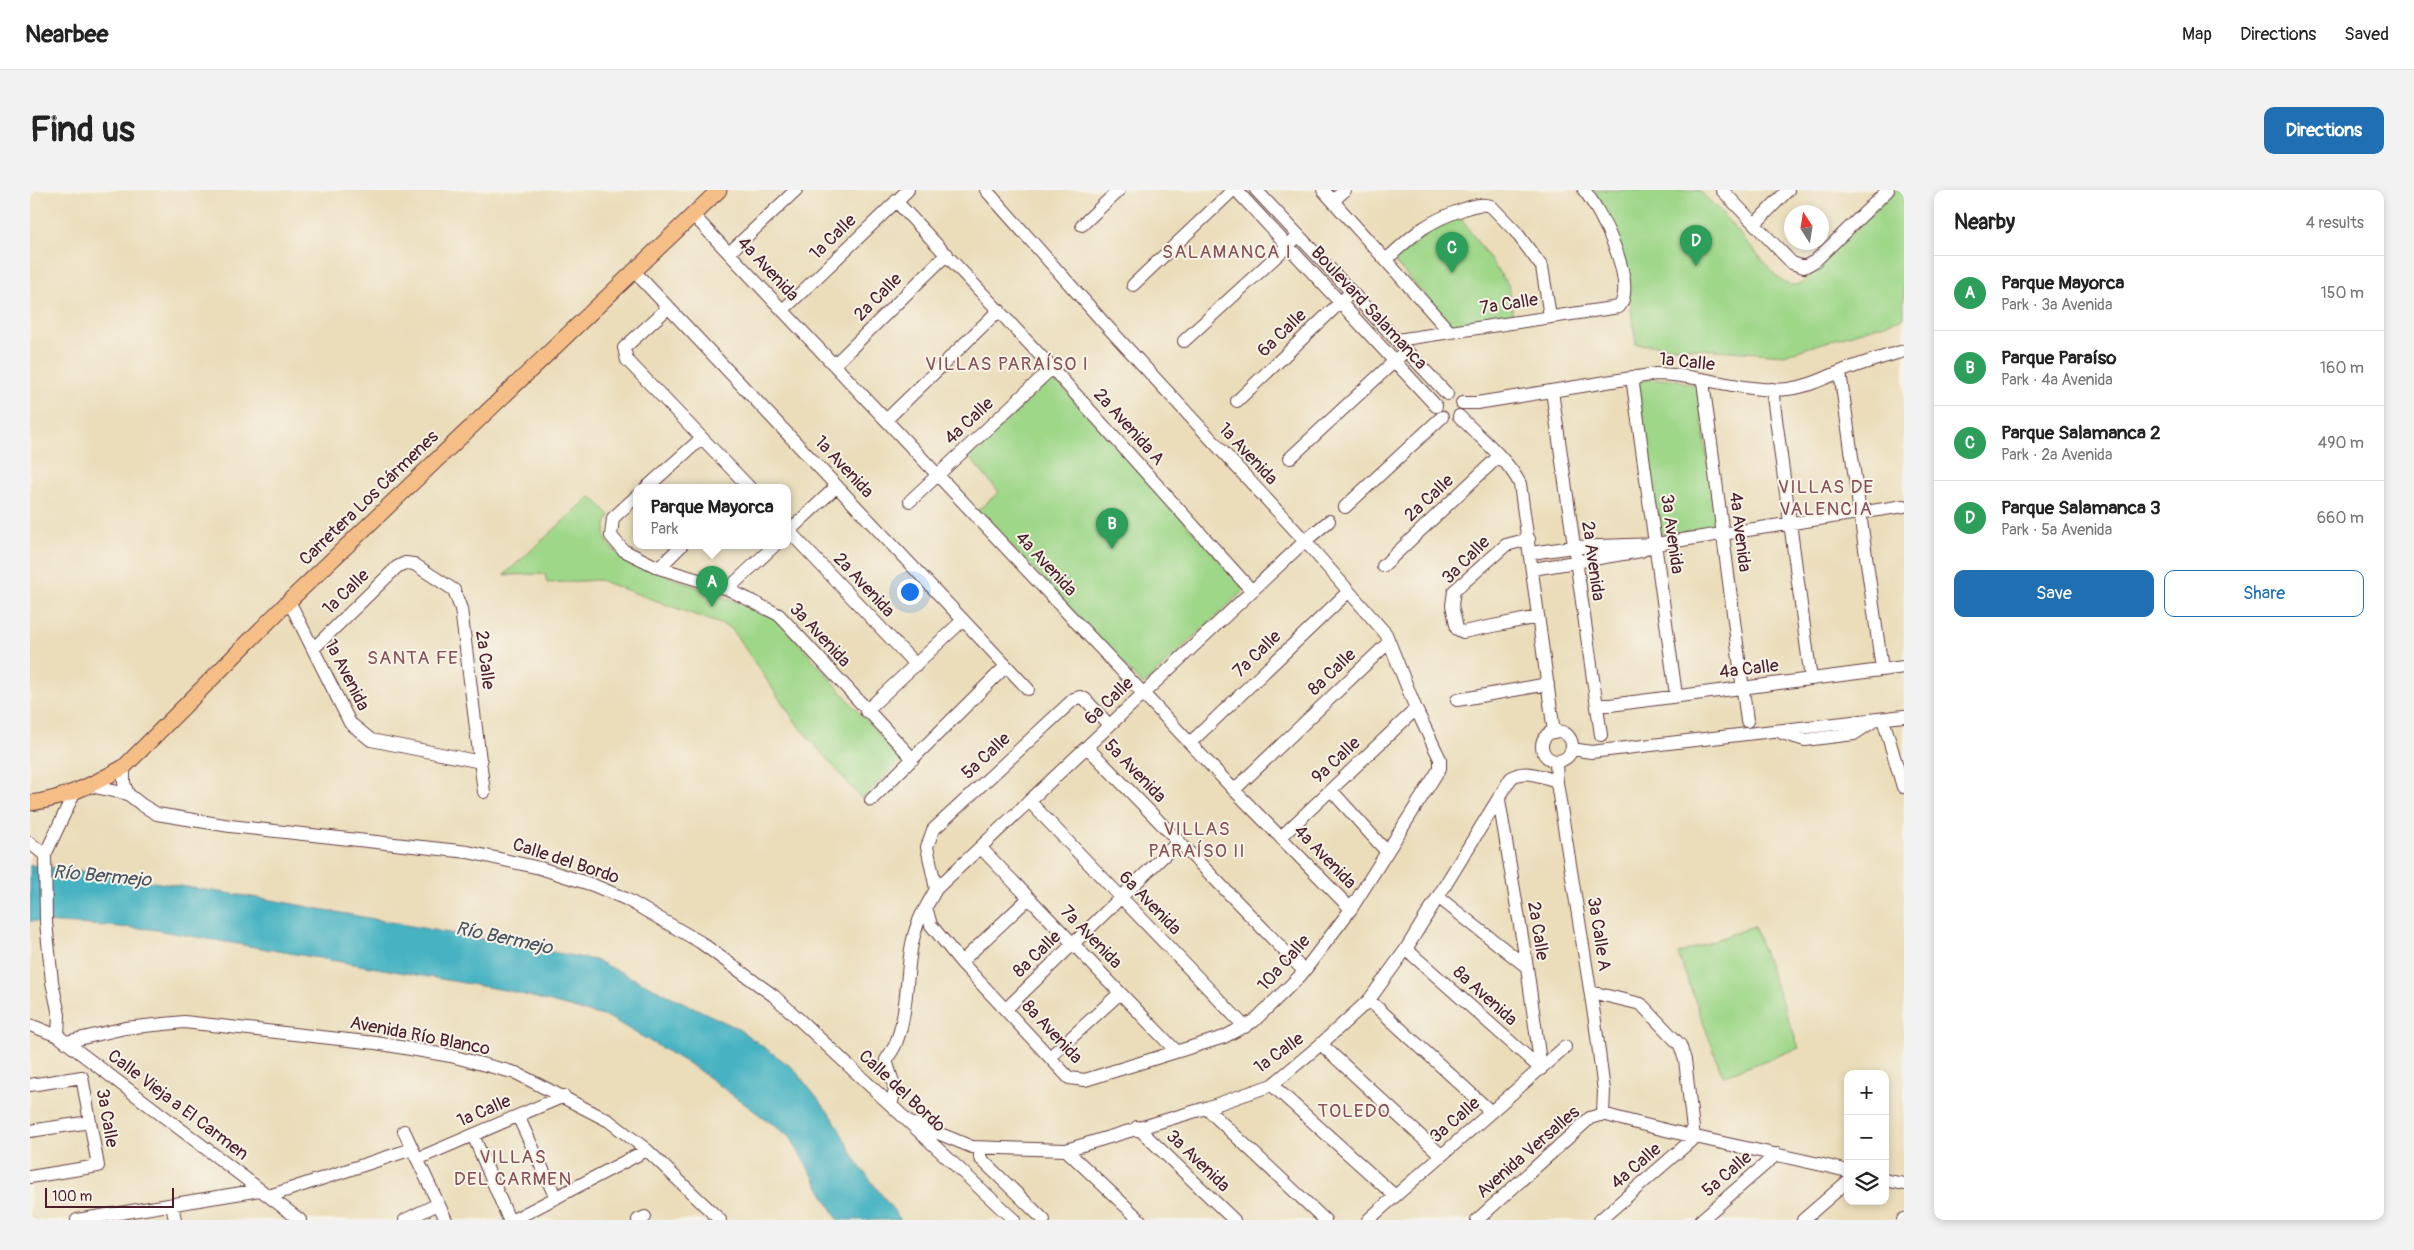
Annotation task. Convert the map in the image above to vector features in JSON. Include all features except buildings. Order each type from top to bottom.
[{"type":"main road","name":"Carretera Los Cármenes","points":[[30,803],[48,801],[75,792],[124,768],[289,601],[718,190]]},
{"type":"street","points":[[729,253],[796,190]]},
{"type":"street","name":"1a Calle","points":[[783,310],[908,190]]},
{"type":"street","name":"1a Avenida","points":[[986,190],[1386,634],[1416,709],[1437,750],[1440,768]]},
{"type":"street","points":[[1082,225],[1119,190]]},
{"type":"street","points":[[1133,285],[1234,190]]},
{"type":"street","name":"Boulevard Salamanca","points":[[1234,190],[1288,246],[1439,412]]},
{"type":"street","name":"Boulevard Salamanca","points":[[1256,190],[1448,394]]},
{"type":"street","points":[[1323,190],[1449,331]]},
{"type":"street","points":[[1333,200],[1345,190]]},
{"type":"street","name":"7a Calle","points":[[1397,340],[1619,307],[1624,301],[1625,294],[1620,260],[1614,244],[1584,190]]},
{"type":"street","points":[[1722,190],[1792,263],[1804,267],[1815,261],[1888,190]]},
{"type":"street","points":[[1754,224],[1788,190]]},
{"type":"street","name":"2a Avenida A","points":[[896,201],[1052,368],[1252,591]]},
{"type":"street","points":[[1387,260],[1418,231],[1434,220],[1477,205],[1491,206],[1516,232],[1542,267],[1550,316]]},
{"type":"street","name":"4a Avenida","points":[[693,215],[1234,790],[1351,909]]},
{"type":"street","points":[[1184,341],[1299,236]]},
{"type":"street","name":"2a Calle","points":[[834,365],[947,254]]},
{"type":"street","name":"1a Avenida","points":[[633,270],[1028,689]]},
{"type":"street","name":"6a Calle","points":[[1237,401],[1352,292]]},
{"type":"street","points":[[669,307],[624,348],[627,360],[702,438],[742,484]]},
{"type":"street","points":[[886,420],[999,310]]},
{"type":"street","points":[[1290,458],[1406,350]]},
{"type":"street","name":"1a Calle","points":[[1461,410],[1476,403],[1552,392],[1632,377],[1673,374],[1703,381],[1788,389],[1823,380],[1840,372],[1904,351]]},
{"type":"street","name":"4a Calle","points":[[910,501],[1052,368]]},
{"type":"street","points":[[1840,372],[1882,669]]},
{"type":"street","name":"3a Avenida","points":[[1632,377],[1676,695]]},
{"type":"street","name":"4a Avenida","points":[[1703,381],[1747,721]]},
{"type":"street","points":[[1772,389],[1811,679]]},
{"type":"street","name":"2a Avenida","points":[[1552,392],[1601,735]]},
{"type":"street","points":[[1345,507],[1439,412],[1440,398],[1448,394],[1457,396],[1461,410],[1520,484],[1531,553],[1554,732]]},
{"type":"street","points":[[1439,412],[1451,420],[1461,410]]},
{"type":"street","points":[[650,484],[702,438]]},
{"type":"street","name":"2a Calle","points":[[1383,566],[1499,456]]},
{"type":"street","points":[[791,528],[837,486]]},
{"type":"street","name":"3a Avenida","points":[[633,500],[613,518],[611,523],[611,536],[617,545],[623,550],[659,568],[728,590],[779,615],[866,711],[913,759]]},
{"type":"street","points":[[1531,553],[1573,547],[1656,544],[1723,532],[1904,506]]},
{"type":"street","name":"6a Calle","points":[[891,1105],[895,1089],[886,1060],[896,1043],[906,1002],[918,919],[926,910],[936,889],[1143,693],[1329,521]]},
{"type":"street","name":"2a Avenida","points":[[791,534],[916,665]]},
{"type":"street","name":"3a Calle","points":[[1529,539],[1506,545],[1454,592],[1452,605],[1457,629],[1463,632],[1538,617]]},
{"type":"street","points":[[1533,568],[1641,551],[1656,544]]},
{"type":"street","points":[[659,568],[678,549]]},
{"type":"street","points":[[728,590],[771,549]]},
{"type":"street","name":"1a Calle","points":[[313,649],[397,567],[405,563]]},
{"type":"street","name":"2a Calle","points":[[405,563],[414,564],[430,574],[454,590],[458,598],[484,792]]},
{"type":"street","name":"7a Calle","points":[[1190,742],[1348,592]]},
{"type":"street","name":"1a Avenida","points":[[289,601],[350,723],[371,740],[481,762]]},
{"type":"street","points":[[866,711],[963,620]]},
{"type":"street","name":"8a Calle","points":[[1234,790],[1389,642]]},
{"type":"street","points":[[871,800],[1006,666]]},
{"type":"street","name":"4a Calle","points":[[1598,705],[1904,667]]},
{"type":"street","points":[[1457,700],[1548,684]]},
{"type":"street","name":"5a Calle","points":[[936,889],[927,847],[933,830],[1074,699],[1080,697],[1085,699],[1110,725]]},
{"type":"street","name":"9a Calle","points":[[1281,837],[1416,709]]},
{"type":"street","points":[[1572,749],[1591,752],[1777,732],[1805,740],[1854,734],[1878,720],[1904,716]]},
{"type":"street","points":[[1878,720],[1903,787]]},
{"type":"street","points":[[1554,732],[1567,735],[1571,740],[1572,749],[1566,758],[1556,761],[1546,756],[1542,747],[1546,737],[1554,732]]},
{"type":"street","name":"5a Avenida","points":[[1087,747],[1304,971]]},
{"type":"street","name":"3a Calle A","points":[[1556,761],[1557,781],[1591,992],[1604,1091],[1604,1114]]},
{"type":"street","points":[[124,768],[124,783],[128,794]]},
{"type":"street","name":"10a Calle","points":[[1076,1080],[1086,1080],[1224,1037],[1245,1028],[1304,971],[1351,909],[1440,768]]},
{"type":"street","name":"1a Calle","points":[[909,1121],[980,1149],[1066,1150],[1137,1127],[1206,1108],[1272,1085],[1369,1000],[1406,949],[1511,778],[1517,773],[1529,773],[1557,781]]},
{"type":"street","name":"Calle del Bordo","points":[[90,786],[128,794],[157,814],[230,826],[468,852],[540,868],[593,885],[626,899],[700,942],[774,996],[1014,1220]]},
{"type":"street","points":[[1331,790],[1386,852]]},
{"type":"street","points":[[62,1039],[46,922],[45,861],[75,792]]},
{"type":"street","name":"2a Calle","points":[[1499,800],[1527,966],[1541,1069]]},
{"type":"street","name":"6a Avenida","points":[[1030,802],[1245,1028]]},
{"type":"street","name":"8a Calle","points":[[1006,1009],[1179,841]]},
{"type":"street","points":[[30,843],[45,861]]},
{"type":"street","name":"7a Avenida","points":[[980,848],[1176,1051]]},
{"type":"street","points":[[1438,897],[1527,966]]},
{"type":"street","points":[[961,962],[1029,898]]},
{"type":"street","name":"8a Avenida","points":[[926,910],[931,925],[961,962],[1069,1078],[1076,1080]]},
{"type":"street","name":"8a Avenida","points":[[1406,949],[1541,1069]]},
{"type":"street","points":[[1591,992],[1641,1004],[1680,1045],[1685,1060],[1694,1138]]},
{"type":"street","points":[[1050,1057],[1120,993]]},
{"type":"street","points":[[1369,1000],[1491,1112]]},
{"type":"street","name":"Avenida Río Blanco","points":[[62,1039],[125,1028],[184,1022],[248,1027],[376,1042],[451,1056],[516,1073],[564,1096],[609,1121],[648,1150],[720,1220]]},
{"type":"street","name":"Calle Vieja a El Carmen","points":[[30,1025],[62,1039],[300,1220]]},
{"type":"street","points":[[1321,1044],[1441,1154]]},
{"type":"street","name":"3a Calle","points":[[1368,1220],[1565,1047]]},
{"type":"street","name":"3a Calle","points":[[30,1085],[82,1077],[98,1166],[30,1178]]},
{"type":"street","points":[[1272,1085],[1395,1196]]},
{"type":"street","name":"1a Calle","points":[[77,1220],[264,1193],[415,1154],[473,1135],[564,1096]]},
{"type":"street","points":[[1206,1108],[1325,1220]]},
{"type":"street","points":[[1604,1114],[1694,1138],[1844,1169]]},
{"type":"street","name":"Avenida Versalles","points":[[1477,1220],[1590,1118],[1604,1114]]},
{"type":"street","points":[[518,1116],[556,1198]]},
{"type":"street","points":[[30,1131],[90,1122]]},
{"type":"street","name":"3a Avenida","points":[[1137,1127],[1234,1220]]},
{"type":"street","points":[[404,1130],[446,1220]]},
{"type":"street","points":[[473,1135],[511,1220],[648,1150]]},
{"type":"street","name":"4a Calle","points":[[1600,1220],[1694,1138]]},
{"type":"street","points":[[980,1149],[980,1158],[1044,1220]]},
{"type":"street","points":[[1066,1150],[1140,1220]]},
{"type":"street","name":"5a Calle","points":[[1701,1220],[1777,1154]]},
{"type":"street","points":[[1889,1181],[1904,1184]]},
{"type":"street","points":[[1803,1220],[1844,1184]]},
{"type":"street","points":[[405,1220],[438,1204]]},
{"type":"street","points":[[172,1205],[175,1220]]},
{"type":"green space","points":[[1590,190],[1699,190],[1721,212],[1778,278],[1786,284],[1795,285],[1802,283],[1896,190],[1904,190],[1904,318],[1784,355],[1636,344],[1628,288]]},
{"type":"green space","points":[[1459,216],[1509,286],[1513,316],[1453,327],[1394,261],[1434,227]]},
{"type":"green space","points":[[1053,377],[1245,589],[1143,685],[978,510],[999,492],[969,457]]},
{"type":"green space","points":[[1674,379],[1697,386],[1717,527],[1660,535],[1637,380]]},
{"type":"green space","points":[[591,496],[610,515],[606,524],[606,538],[613,549],[625,559],[776,617],[901,760],[862,799],[799,727],[731,628],[599,580],[547,583],[545,574],[504,575]]},
{"type":"green space","points":[[1754,926],[1799,1048],[1723,1076],[1678,954]]},
{"type":"water","name":"Río Bermejo","points":[[30,865],[266,899],[595,960],[737,1028],[793,1068],[833,1118],[858,1164],[901,1220],[838,1220],[790,1137],[694,1067],[610,1018],[510,991],[150,929],[30,921]]},
{"type":"place","name":"Parque Salamanca 3","points":[[1696,266]]},
{"type":"place","name":"Parque Salamanca 2","points":[[1452,273]]},
{"type":"place","name":"Parque Paraíso","points":[[1112,549]]},
{"type":"place","name":"Parque Mayorca","points":[[712,607]]},
{"type":"district","name":"SALAMANCA I","points":[[1227,252]]},
{"type":"district","name":"VILLAS PARAÍSO I","points":[[1007,364]]},
{"type":"district","name":"VILLAS DE VALENCIA","points":[[1826,498]]},
{"type":"district","name":"SANTA FE","points":[[413,658]]},
{"type":"district","name":"VILLAS PARAÍSO II","points":[[1197,840]]},
{"type":"district","name":"TOLEDO","points":[[1354,1111]]},
{"type":"district","name":"VILLAS DEL CARMEN","points":[[513,1168]]}]
